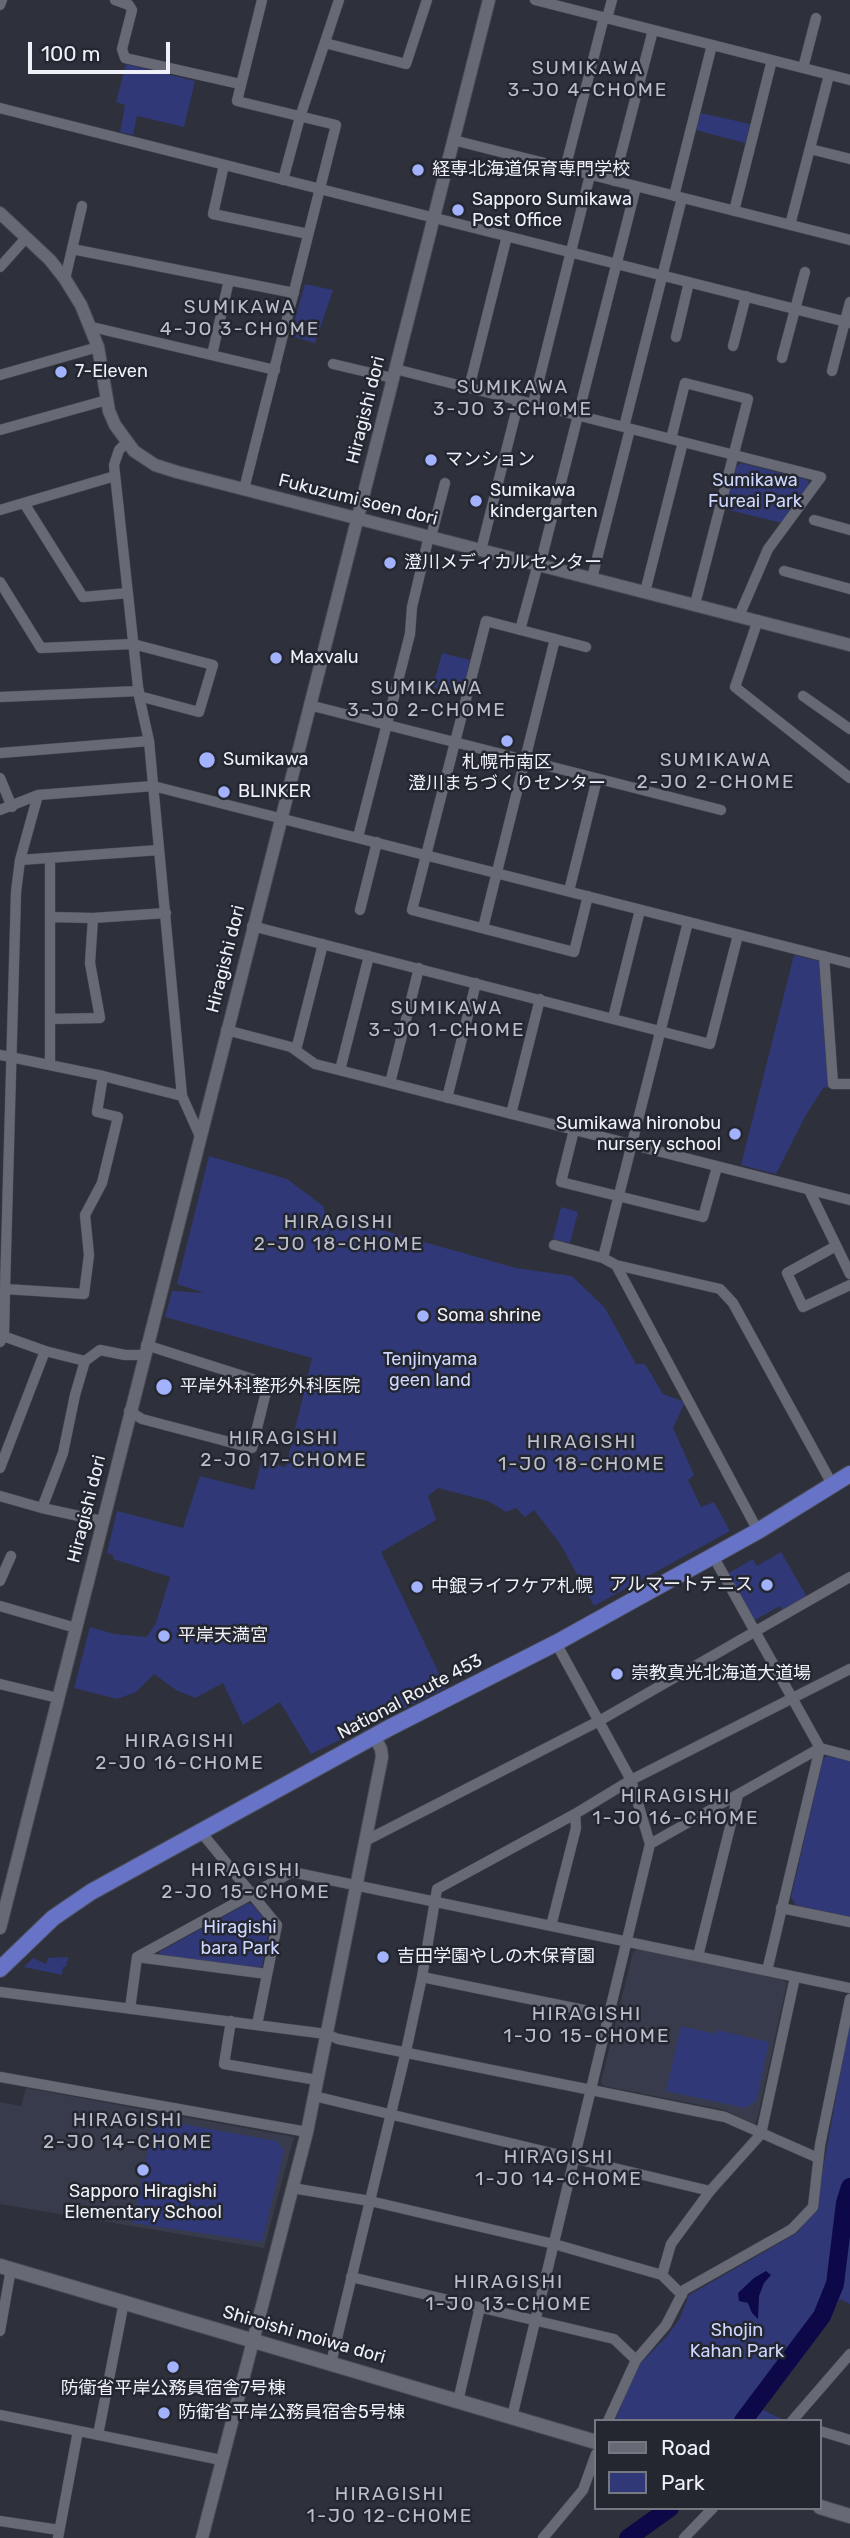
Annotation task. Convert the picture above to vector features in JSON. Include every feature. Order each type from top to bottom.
[{"type":"highway","name":"National Route 453","points":[[0,1969],[66,1907],[374,1736],[556,1643],[758,1531],[850,1474]]},
{"type":"main road","name":"Shiroishi moiwa dori","points":[[6,2267],[594,2441]]},
{"type":"main road","points":[[822,2508],[850,2516]]},
{"type":"street","points":[[115,0],[129,5],[132,10],[122,47],[124,58],[240,84]]},
{"type":"street","points":[[244,489],[336,125],[237,101],[262,0]]},
{"type":"street","points":[[283,180],[300,117],[338,0]]},
{"type":"street","points":[[325,43],[407,64],[427,0]]},
{"type":"street","name":"Hiragishi dori","points":[[0,1928],[4,1895],[76,1628],[489,0]]},
{"type":"street","points":[[535,0],[850,80]]},
{"type":"street","points":[[565,169],[611,0]]},
{"type":"street","points":[[803,68],[816,18]]},
{"type":"street","points":[[614,181],[653,30]]},
{"type":"street","points":[[592,578],[712,45]]},
{"type":"street","points":[[734,211],[772,60]]},
{"type":"street","points":[[790,225],[829,75]]},
{"type":"street","points":[[0,108],[848,322]]},
{"type":"street","points":[[453,140],[850,240]]},
{"type":"street","points":[[810,149],[850,159]]},
{"type":"street","points":[[224,165],[213,214],[308,234]]},
{"type":"street","points":[[533,404],[590,176]]},
{"type":"street","points":[[520,629],[636,187]]},
{"type":"street","points":[[65,279],[82,206]]},
{"type":"street","name":"Fukuzumi soen dori","points":[[0,213],[65,279],[92,327],[112,419],[126,443],[140,456],[164,468],[850,645]]},
{"type":"street","points":[[469,388],[507,236]]},
{"type":"street","points":[[0,267],[26,238]]},
{"type":"street","points":[[72,249],[294,293]]},
{"type":"street","points":[[782,358],[805,272]]},
{"type":"street","points":[[212,355],[229,280]]},
{"type":"street","points":[[677,337],[689,282]]},
{"type":"street","points":[[733,346],[746,296]]},
{"type":"street","points":[[832,371],[848,322],[850,302]]},
{"type":"street","points":[[92,327],[275,370]]},
{"type":"street","points":[[0,375],[98,347]]},
{"type":"street","points":[[333,364],[469,388],[821,477],[768,549],[739,616]]},
{"type":"street","points":[[671,439],[685,383],[748,399],[695,604]]},
{"type":"street","points":[[0,430],[107,400]]},
{"type":"street","points":[[481,550],[519,400]]},
{"type":"street","points":[[645,592],[683,442]]},
{"type":"street","points":[[126,443],[115,457],[115,476],[139,693],[149,741],[166,913],[171,1000],[182,1096],[200,1134]]},
{"type":"street","points":[[0,510],[115,476]]},
{"type":"street","points":[[358,837],[410,634],[412,607],[444,483]]},
{"type":"street","points":[[24,503],[83,597],[128,593]]},
{"type":"street","points":[[814,520],[850,530]]},
{"type":"street","points":[[784,571],[850,589]]},
{"type":"street","points":[[0,582],[41,648],[133,644],[213,665],[199,712],[139,693],[0,698]]},
{"type":"street","points":[[758,620],[735,687],[850,778]]},
{"type":"street","points":[[586,647],[486,621],[412,910],[574,952],[587,896]]},
{"type":"street","points":[[483,928],[555,639]]},
{"type":"street","points":[[803,696],[850,729]]},
{"type":"street","points":[[309,705],[721,810]]},
{"type":"street","points":[[0,752],[149,741]]},
{"type":"street","points":[[0,778],[12,807]]},
{"type":"street","points":[[569,891],[597,779]]},
{"type":"street","points":[[0,810],[38,795],[153,786],[850,963]]},
{"type":"street","points":[[38,795],[20,860],[16,892],[13,1058],[1,1338],[85,1361]]},
{"type":"street","points":[[360,910],[377,842]]},
{"type":"street","points":[[20,860],[159,850]]},
{"type":"street","points":[[50,859],[50,1065]]},
{"type":"street","points":[[613,1018],[640,910]]},
{"type":"street","points":[[50,917],[93,918],[166,913]]},
{"type":"street","points":[[50,1019],[100,1018],[90,962],[93,918]]},
{"type":"street","points":[[603,1258],[688,922]]},
{"type":"street","points":[[252,926],[710,1044],[738,935]]},
{"type":"street","points":[[296,1050],[323,944]]},
{"type":"street","points":[[340,1070],[369,956]]},
{"type":"street","points":[[824,956],[832,1084],[850,1084]]},
{"type":"street","points":[[390,1083],[419,968]]},
{"type":"street","points":[[447,1098],[476,983]]},
{"type":"street","points":[[511,1114],[540,999]]},
{"type":"street","points":[[226,1030],[291,1047],[316,1064],[850,1200]]},
{"type":"street","points":[[0,1055],[103,1076],[182,1096]]},
{"type":"street","points":[[5,1289],[84,1294],[89,1255],[85,1215],[102,1183],[118,1117],[97,1112],[103,1076]]},
{"type":"street","points":[[574,1130],[561,1182],[703,1217],[716,1167]]},
{"type":"street","points":[[809,1190],[850,1274]]},
{"type":"street","points":[[554,1245],[603,1258],[616,1265],[720,1289],[733,1303],[832,1484]]},
{"type":"street","points":[[836,1247],[787,1273],[803,1307],[850,1284]]},
{"type":"street","points":[[616,1265],[758,1531]]},
{"type":"street","points":[[42,1508],[63,1453],[85,1361],[100,1350],[125,1355],[145,1350],[268,1384],[252,1448],[142,1419],[129,1411]]},
{"type":"street","points":[[0,1468],[45,1351]]},
{"type":"street","points":[[0,1496],[102,1521]]},
{"type":"street","points":[[0,1581],[11,1556]]},
{"type":"street","points":[[713,1556],[820,1748],[767,1971]]},
{"type":"street","points":[[365,1841],[599,1721],[850,1577]]},
{"type":"street","points":[[0,1606],[76,1628]]},
{"type":"street","points":[[512,2417],[650,1844],[631,1780],[556,1643]]},
{"type":"street","points":[[331,2363],[406,2051],[437,1902],[437,1889],[575,1814],[631,1780],[850,1669]]},
{"type":"street","points":[[0,1684],[58,1698]]},
{"type":"street","points":[[202,2538],[251,2339],[307,2132],[382,1757],[374,1736]]},
{"type":"street","points":[[650,1844],[820,1748],[850,1756]]},
{"type":"street","points":[[698,1956],[738,1795]]},
{"type":"street","points":[[551,1926],[576,1828],[575,1814]]},
{"type":"street","points":[[201,1832],[277,1925],[257,2025]]},
{"type":"street","points":[[137,1957],[292,1872],[850,1988]]},
{"type":"street","points":[[781,1908],[850,1922]]},
{"type":"street","points":[[137,1957],[267,1975]]},
{"type":"street","points":[[130,2009],[137,1957]]},
{"type":"street","points":[[422,1977],[608,2015]]},
{"type":"street","points":[[662,2275],[671,2244],[710,2191],[761,2134],[795,1977]]},
{"type":"street","points":[[0,1992],[326,2034],[338,2039],[725,2117],[818,2158]]},
{"type":"street","points":[[609,2419],[636,2360],[666,2325],[684,2290],[792,2229],[813,2207],[818,2158],[850,1999]]},
{"type":"street","points":[[231,2021],[224,2064],[317,2080]]},
{"type":"street","points":[[0,2077],[307,2132]]},
{"type":"street","points":[[314,2096],[710,2191]]},
{"type":"street","points":[[292,2188],[370,2201],[554,2244],[662,2275],[682,2295]]},
{"type":"street","points":[[0,2331],[6,2267]]},
{"type":"street","points":[[351,2277],[614,2339],[636,2360]]},
{"type":"street","points":[[98,2435],[124,2302]]},
{"type":"street","points":[[458,2401],[480,2307]]},
{"type":"street","points":[[794,2419],[846,2366],[850,2354]]},
{"type":"street","points":[[0,2415],[221,2460]]},
{"type":"street","points":[[0,2521],[59,2534],[78,2431]]},
{"type":"street","points":[[822,2432],[850,2440]]},
{"type":"street","points":[[543,2538],[583,2490],[594,2460]]},
{"type":"street","points":[[684,2538],[711,2510]]},
{"type":"shaded area","points":[[637,1949],[784,1980],[787,1983],[754,2124],[725,2110],[604,2086],[601,2082],[633,1952]]},
{"type":"shaded area","name":"Sapporo Hiragishi Elementary School","points":[[26,2088],[294,2137],[264,2248],[0,2204],[0,2102],[21,2106]]},
{"type":"shaded area","points":[[766,2271],[771,2275],[764,2283],[759,2296],[758,2319],[748,2303],[739,2301],[738,2293]]},
{"type":"green space","points":[[126,64],[195,81],[184,127],[137,116],[133,135],[120,132],[125,105],[116,102]]},
{"type":"green space","points":[[701,113],[750,124],[745,143],[696,130]]},
{"type":"green space","points":[[305,284],[333,290],[315,343],[290,336]]},
{"type":"green space","name":"Sumikawa Fureai Park","points":[[741,463],[808,480],[809,486],[782,523],[725,509],[736,467]]},
{"type":"green space","points":[[442,653],[470,660],[462,694],[433,687]]},
{"type":"green space","points":[[794,955],[819,961],[828,1088],[824,1087],[807,1113],[776,1174],[741,1165]]},
{"type":"green space","name":"Tenjinyama geen land","points":[[209,1156],[287,1179],[323,1206],[330,1227],[324,1248],[336,1217],[516,1268],[572,1276],[605,1308],[636,1364],[645,1364],[663,1394],[685,1402],[673,1428],[694,1475],[688,1480],[701,1507],[714,1502],[730,1531],[594,1606],[561,1545],[534,1510],[525,1517],[516,1508],[506,1512],[488,1501],[438,1488],[428,1496],[436,1520],[381,1552],[446,1688],[311,1754],[280,1702],[243,1725],[223,1683],[195,1698],[176,1690],[154,1674],[136,1692],[117,1699],[74,1688],[90,1627],[114,1634],[147,1637],[156,1623],[170,1577],[113,1559],[113,1555],[107,1553],[117,1511],[183,1528],[200,1476],[254,1490],[261,1462],[286,1467],[312,1358],[165,1317],[172,1291],[204,1293],[177,1284]]},
{"type":"green space","points":[[561,1207],[578,1212],[570,1243],[553,1239]]},
{"type":"green space","name":"アルマートテニス","points":[[781,1552],[807,1597],[783,1610],[780,1606],[753,1621],[727,1574],[753,1559],[757,1566]]},
{"type":"green space","points":[[827,1756],[850,1761],[850,1917],[796,1905],[791,1897],[823,1759]]},
{"type":"green space","name":"Hiragishi bara Park","points":[[248,1903],[252,1904],[270,1925],[262,1967],[160,1956],[159,1952]]},
{"type":"green space","points":[[68,1957],[62,1975],[24,1967],[33,1958],[46,1964],[48,1958]]},
{"type":"green space","name":"Shojin Kahan Park","points":[[850,2020],[850,2304],[840,2299],[793,2370],[761,2409],[782,2419],[616,2419],[637,2367],[679,2320],[689,2295],[797,2233],[817,2202]]},
{"type":"green space","points":[[681,2026],[716,2034],[717,2030],[769,2042],[756,2101],[745,2108],[666,2091]]},
{"type":"green space","points":[[154,2119],[277,2141],[284,2151],[262,2242],[133,2223]]},
{"type":"waterway","points":[[745,2419],[822,2316],[835,2284],[845,2203],[850,2187]]},
{"type":"waterway","points":[[628,2538],[667,2510]]},
{"type":"place","name":"経専北海道保育専門学校","points":[[418,170]]},
{"type":"place","name":"Sapporo Sumikawa Post Office","points":[[458,210]]},
{"type":"place","name":"7-Eleven","points":[[61,372]]},
{"type":"place","name":"マンション","points":[[431,460]]},
{"type":"place","name":"Sumikawa kindergarten","points":[[476,501]]},
{"type":"place","name":"澄川メディカルセンター","points":[[390,563]]},
{"type":"place","name":"Maxvalu","points":[[276,658]]},
{"type":"place","name":"札幌市南区 澄川まちづくりセンター","points":[[507,741]]},
{"type":"place","name":"Sumikawa","points":[[207,760]]},
{"type":"place","name":"BLINKER","points":[[224,792]]},
{"type":"place","name":"Sumikawa hironobu nursery school","points":[[735,1134]]},
{"type":"place","name":"Soma shrine","points":[[423,1316]]},
{"type":"place","name":"平岸外科整形外科医院","points":[[164,1387]]},
{"type":"place","name":"アルマートテニス","points":[[767,1585]]},
{"type":"place","name":"中銀ライフケア札幌","points":[[417,1587]]},
{"type":"place","name":"平岸天満宮","points":[[164,1636]]},
{"type":"place","name":"崇教真光北海道大道場","points":[[617,1674]]},
{"type":"place","name":"吉田学園やしの木保育園","points":[[383,1957]]},
{"type":"place","name":"Sapporo Hiragishi Elementary School","points":[[143,2170]]},
{"type":"place","name":"防衛省平岸公務員宿舎7号棟","points":[[173,2367]]},
{"type":"place","name":"防衛省平岸公務員宿舎5号棟","points":[[164,2413]]},
{"type":"district","name":"SUMIKAWA 3-JO 4-CHOME","points":[[588,80]]},
{"type":"district","name":"SUMIKAWA 4-JO 3-CHOME","points":[[240,319]]},
{"type":"district","name":"SUMIKAWA 3-JO 3-CHOME","points":[[513,399]]},
{"type":"district","name":"SUMIKAWA 3-JO 2-CHOME","points":[[427,700]]},
{"type":"district","name":"SUMIKAWA 2-JO 2-CHOME","points":[[716,772]]},
{"type":"district","name":"SUMIKAWA 3-JO 1-CHOME","points":[[447,1020]]},
{"type":"district","name":"HIRAGISHI 2-JO 18-CHOME","points":[[339,1234]]},
{"type":"district","name":"HIRAGISHI 2-JO 17-CHOME","points":[[284,1450]]},
{"type":"district","name":"HIRAGISHI 1-JO 18-CHOME","points":[[582,1454]]},
{"type":"district","name":"HIRAGISHI 2-JO 16-CHOME","points":[[180,1753]]},
{"type":"district","name":"HIRAGISHI 1-JO 16-CHOME","points":[[676,1808]]},
{"type":"district","name":"HIRAGISHI 2-JO 15-CHOME","points":[[246,1882]]},
{"type":"district","name":"HIRAGISHI 1-JO 15-CHOME","points":[[587,2026]]},
{"type":"district","name":"HIRAGISHI 2-JO 14-CHOME","points":[[128,2132]]},
{"type":"district","name":"HIRAGISHI 1-JO 14-CHOME","points":[[559,2169]]},
{"type":"district","name":"HIRAGISHI 1-JO 13-CHOME","points":[[509,2294]]},
{"type":"district","name":"HIRAGISHI 1-JO 12-CHOME","points":[[390,2506]]}]
